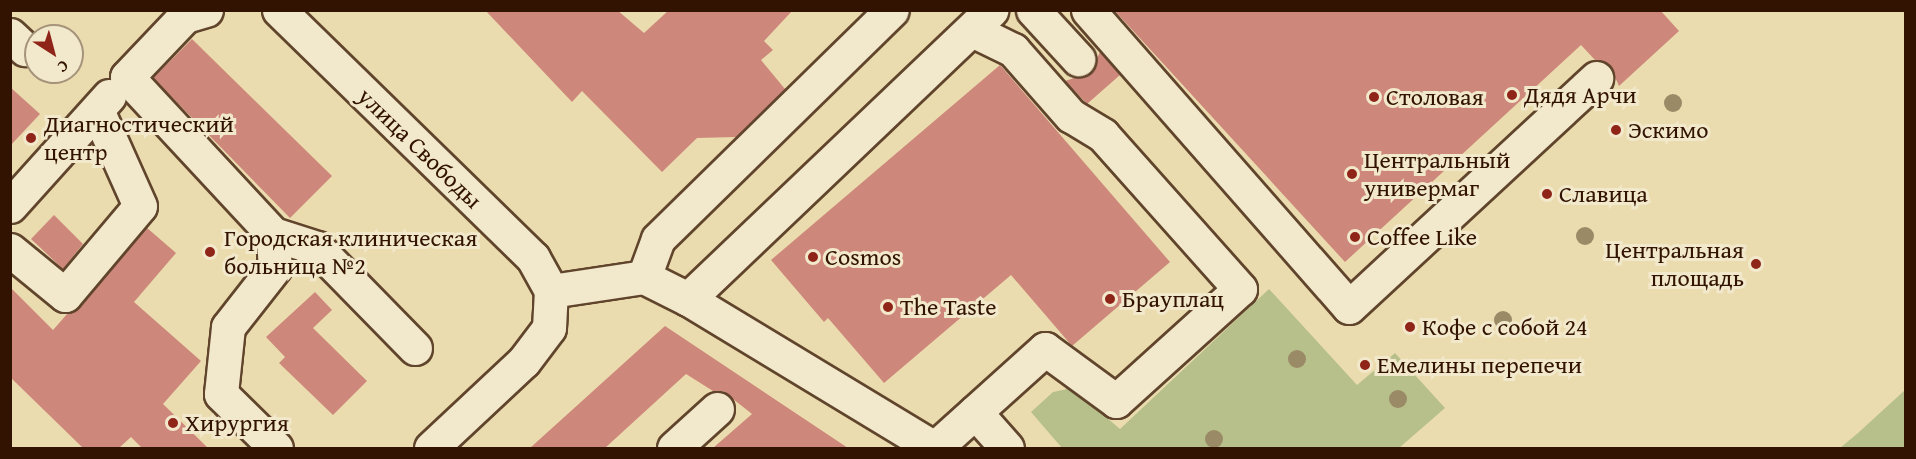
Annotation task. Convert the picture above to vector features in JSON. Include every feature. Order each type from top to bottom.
[{"type":"street","points":[[10,206],[185,16],[206,10]]},
{"type":"street","name":"улица Свободы","points":[[279,10],[533,258],[551,291]]},
{"type":"street","points":[[644,277],[658,239],[892,10]]},
{"type":"street","points":[[1033,10],[1078,59]]},
{"type":"street","points":[[1089,10],[1349,307],[1596,78]]},
{"type":"street","points":[[430,448],[524,361],[549,328],[551,291],[644,277],[688,299],[934,448],[1045,349],[1116,401],[1240,289],[1103,135],[1071,116],[1013,50],[983,21],[688,299]]},
{"type":"street","points":[[127,77],[273,234],[317,248],[415,348]]},
{"type":"street","points":[[10,250],[64,295],[140,206],[97,110]]},
{"type":"street","points":[[273,234],[275,267],[228,327],[221,394],[276,448]]},
{"type":"street","points":[[674,448],[717,409]]},
{"type":"street","points":[[975,412],[1007,448]]},
{"type":"green space","points":[[1269,289],[1357,385],[1395,353],[1445,408],[1399,448],[1062,448],[1031,412],[1053,392],[1072,388],[1120,429]]},
{"type":"green space","points":[[1905,390],[1905,448],[1840,448],[1858,433]]},
{"type":"building","points":[[485,10],[617,10],[644,33],[669,10],[793,10],[764,41],[773,50],[761,60],[785,89],[736,137],[697,138],[662,172],[582,91],[572,102]]},
{"type":"building","name":"Центральный универмаг","points":[[1114,10],[1660,10],[1679,31],[1619,86],[1610,66],[1595,60],[1581,45],[1345,262]]},
{"type":"building","points":[[192,39],[332,176],[290,218],[153,78]]},
{"type":"building","points":[[1100,52],[1120,75],[1087,104],[1065,81],[1090,73]]},
{"type":"building","points":[[1000,65],[1170,262],[1072,346],[1011,275],[884,383],[828,318],[824,322],[771,260]]},
{"type":"building","points":[[10,87],[40,114],[10,146]]},
{"type":"building","points":[[54,215],[83,244],[63,269],[31,239]]},
{"type":"building","points":[[146,227],[176,253],[134,302],[201,361],[163,404],[208,448],[142,448],[131,437],[119,448],[83,448],[10,377],[10,287],[53,330],[68,313],[79,307]]},
{"type":"building","points":[[315,292],[332,310],[313,328],[367,381],[333,415],[279,363],[285,357],[266,337]]},
{"type":"building","points":[[665,326],[848,448],[713,448],[752,414],[723,391],[713,391],[686,374],[605,448],[530,448]]},
{"type":"place","name":"Дядя Арчи","points":[[1512,95]]},
{"type":"place","name":"Столовая","points":[[1374,97]]},
{"type":"place","name":"Эскимо","points":[[1616,130]]},
{"type":"place","name":"Диагностический центр","points":[[31,138]]},
{"type":"place","name":"Центральный универмаг","points":[[1352,174]]},
{"type":"place","name":"Славица","points":[[1547,194]]},
{"type":"place","name":"Coffee Like","points":[[1355,237]]},
{"type":"place","name":"Городская клиническая больница №2","points":[[210,252]]},
{"type":"place","name":"Cosmos","points":[[813,257]]},
{"type":"place","name":"Центральная площадь","points":[[1756,264]]},
{"type":"place","name":"Брауплац","points":[[1110,299]]},
{"type":"place","name":"The Taste","points":[[888,307]]},
{"type":"place","name":"Кофе с собой 24","points":[[1410,327]]},
{"type":"place","name":"Емелины перепечи","points":[[1365,365]]},
{"type":"place","name":"Хирургия","points":[[173,423]]}]
